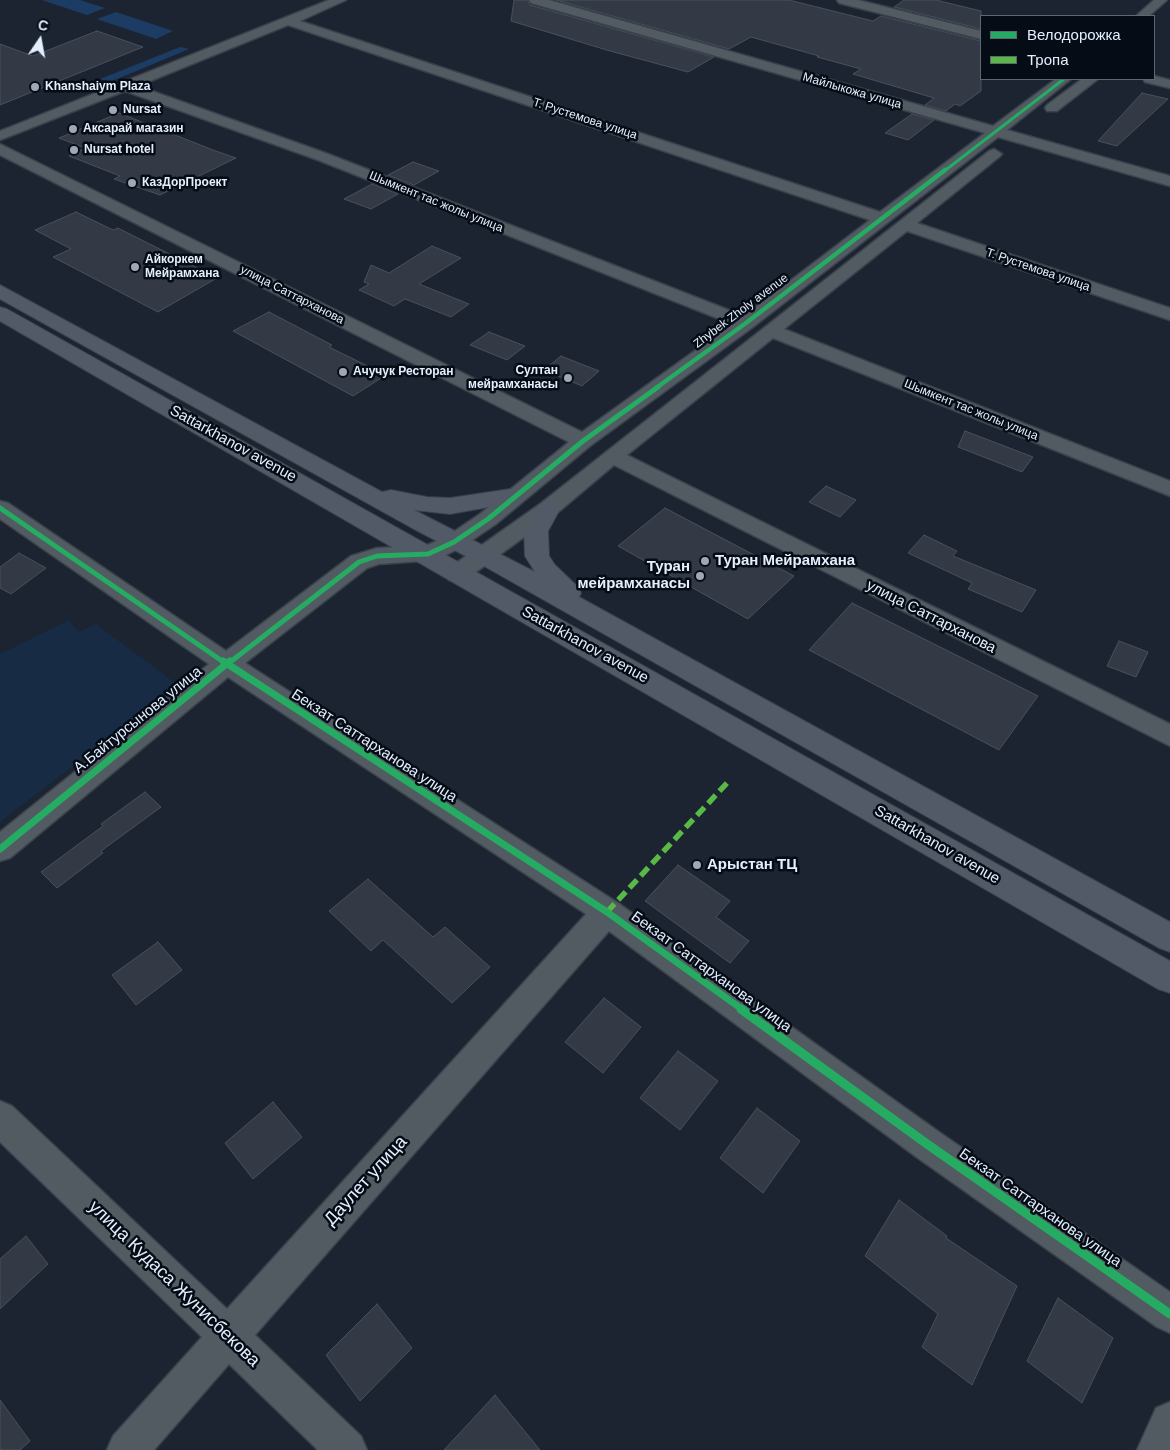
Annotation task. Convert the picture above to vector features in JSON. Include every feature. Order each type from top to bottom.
[{"type":"main road","name":"Sattarkhanov avenue","points":[[0,291],[454,542],[484,555],[1170,938]]},
{"type":"main road","name":"Sattarkhanov avenue","points":[[0,312],[1170,978]]},
{"type":"main road","points":[[360,490],[427,505],[450,506],[518,495]]},
{"type":"main road","points":[[548,510],[536,531],[535,546],[537,556],[546,571],[595,618]]},
{"type":"main road","points":[[610,658],[631,638]]},
{"type":"street","points":[[0,136],[340,0]]},
{"type":"street","name":"Майлыкожа улица","points":[[535,0],[1170,181]]},
{"type":"street","points":[[843,0],[980,35]]},
{"type":"street","points":[[1143,15],[1160,0]]},
{"type":"street","name":"Т. Рустемова улица","points":[[288,21],[882,218]]},
{"type":"street","name":"Zhybek Zholy avenue","points":[[428,554],[454,542],[518,495],[583,441],[746,323],[1063,80]]},
{"type":"street","points":[[458,574],[548,510],[612,456],[906,226],[1015,136],[1090,80]]},
{"type":"street","points":[[1154,80],[1170,84]]},
{"type":"street","name":"Шымкент тас жолы улица","points":[[125,86],[323,157],[746,323]]},
{"type":"street","name":"улица Саттарханова","points":[[0,149],[583,441]]},
{"type":"street","name":"Т. Рустемова улица","points":[[906,226],[1170,314]]},
{"type":"street","name":"Шымкент тас жолы улица","points":[[771,331],[1170,489]]},
{"type":"street","name":"улица Саттарханова","points":[[612,456],[1170,736]]},
{"type":"street","name":"Бекзат Саттарханова улица","points":[[0,508],[227,664],[607,912],[927,1144],[1170,1314]]},
{"type":"street","name":"А.Байтурсынова улица","points":[[0,849],[227,664],[359,562],[378,556],[395,554],[428,554]]},
{"type":"street","name":"Даулет улица","points":[[127,1450],[607,912]]},
{"type":"street","name":"улица Кудаса Жунисбекова","points":[[0,1118],[347,1450]]},
{"type":"street","points":[[1157,1450],[1170,1422]]},
{"type":"shaded area","points":[[42,0],[80,0],[105,8],[87,15]]},
{"type":"shaded area","points":[[116,12],[173,31],[156,39],[97,19]]},
{"type":"shaded area","points":[[180,47],[189,49],[110,82],[100,79]]},
{"type":"shaded area","points":[[69,620],[78,632],[96,624],[178,685],[0,822],[0,654]]},
{"type":"building","points":[[514,0],[527,0],[530,5],[714,57],[688,72],[610,51],[511,21]]},
{"type":"building","points":[[556,0],[789,0],[873,21],[881,16],[980,41],[981,91],[960,106],[955,104],[946,111],[925,105],[934,98],[853,74],[861,69],[817,57],[819,56],[751,37],[729,49]]},
{"type":"building","points":[[904,0],[936,0],[981,11],[980,29],[894,7]]},
{"type":"building","points":[[97,31],[143,47],[0,105],[0,44],[33,56]]},
{"type":"building","points":[[1142,93],[1168,99],[1117,146],[1098,141]]},
{"type":"building","points":[[119,113],[236,158],[160,195],[114,179],[120,176],[69,156],[85,148],[59,138]]},
{"type":"building","points":[[912,114],[934,120],[908,140],[885,133]]},
{"type":"building","points":[[413,162],[439,171],[414,185],[388,175]]},
{"type":"building","points":[[372,184],[398,194],[371,209],[344,199]]},
{"type":"building","name":"Айкоркем Мейрамхана","points":[[76,212],[113,230],[118,228],[217,278],[158,312],[53,257],[71,249],[35,230]]},
{"type":"building","points":[[432,246],[461,258],[419,284],[469,304],[451,317],[405,299],[394,306],[359,290],[369,284],[364,282],[371,265],[389,273]]},
{"type":"building","points":[[269,312],[332,345],[329,347],[386,375],[353,396],[233,331]]},
{"type":"building","points":[[489,332],[525,346],[507,360],[470,345]]},
{"type":"building","points":[[561,356],[599,371],[582,386],[544,370]]},
{"type":"building","points":[[965,431],[1033,457],[1022,472],[958,447]]},
{"type":"building","points":[[826,486],[856,500],[840,517],[809,502]]},
{"type":"building","name":"Туран Мейрамхана","points":[[665,508],[794,576],[748,619],[618,546]]},
{"type":"building","points":[[924,535],[957,551],[953,556],[1036,590],[1022,612],[968,589],[972,583],[908,553]]},
{"type":"building","points":[[19,553],[46,568],[11,594],[0,588],[0,567]]},
{"type":"building","points":[[852,603],[1038,696],[999,750],[809,650]]},
{"type":"building","points":[[1119,641],[1148,652],[1136,677],[1107,666]]},
{"type":"building","points":[[145,792],[161,807],[101,851],[103,853],[57,888],[41,872],[103,826],[101,824]]},
{"type":"building","points":[[678,865],[730,901],[716,917],[749,941],[730,963],[645,901]]},
{"type":"building","points":[[368,879],[433,937],[445,927],[490,967],[452,1003],[383,940],[371,951],[329,911]]},
{"type":"building","points":[[158,942],[182,970],[136,1005],[112,975]]},
{"type":"building","points":[[604,998],[641,1027],[603,1073],[565,1042]]},
{"type":"building","points":[[678,1051],[718,1081],[680,1130],[640,1098]]},
{"type":"building","points":[[273,1102],[302,1137],[253,1179],[225,1143]]},
{"type":"building","points":[[757,1108],[800,1141],[763,1193],[720,1158]]},
{"type":"building","points":[[899,1200],[947,1236],[946,1238],[1017,1286],[972,1385],[922,1347],[938,1314],[865,1256]]},
{"type":"building","points":[[26,1236],[48,1264],[0,1309],[0,1259]]},
{"type":"building","points":[[1058,1298],[1113,1338],[1082,1403],[1027,1361]]},
{"type":"building","points":[[377,1304],[412,1348],[360,1401],[326,1355]]},
{"type":"building","points":[[495,1395],[540,1450],[444,1450]]},
{"type":"building","points":[[0,1400],[30,1441],[20,1450],[0,1450]]},
{"type":"marked path","points":[[607,912],[728,782]]},
{"type":"cycle path","points":[[0,849],[227,664],[359,562],[377,556],[428,554],[454,542],[488,519],[583,441],[746,323],[1063,80]]},
{"type":"cycle path","points":[[0,508],[227,664],[607,912],[927,1144],[1170,1314]]},
{"type":"place","name":"Khanshaiym Plaza","points":[[35,87]]},
{"type":"place","name":"Nursat","points":[[113,110]]},
{"type":"place","name":"Аксарай магазин","points":[[73,129]]},
{"type":"place","name":"Nursat hotel","points":[[74,150]]},
{"type":"place","name":"КазДорПроект","points":[[132,183]]},
{"type":"place","name":"Айкоркем Мейрамхана","points":[[135,267]]},
{"type":"place","name":"Ачучук Ресторан","points":[[343,372]]},
{"type":"place","name":"Султан мейрамханасы","points":[[568,378]]},
{"type":"place","name":"Туран Мейрамхана","points":[[705,561]]},
{"type":"place","name":"Туран мейрамханасы","points":[[700,576]]},
{"type":"place","name":"Арыстан ТЦ","points":[[697,865]]}]
